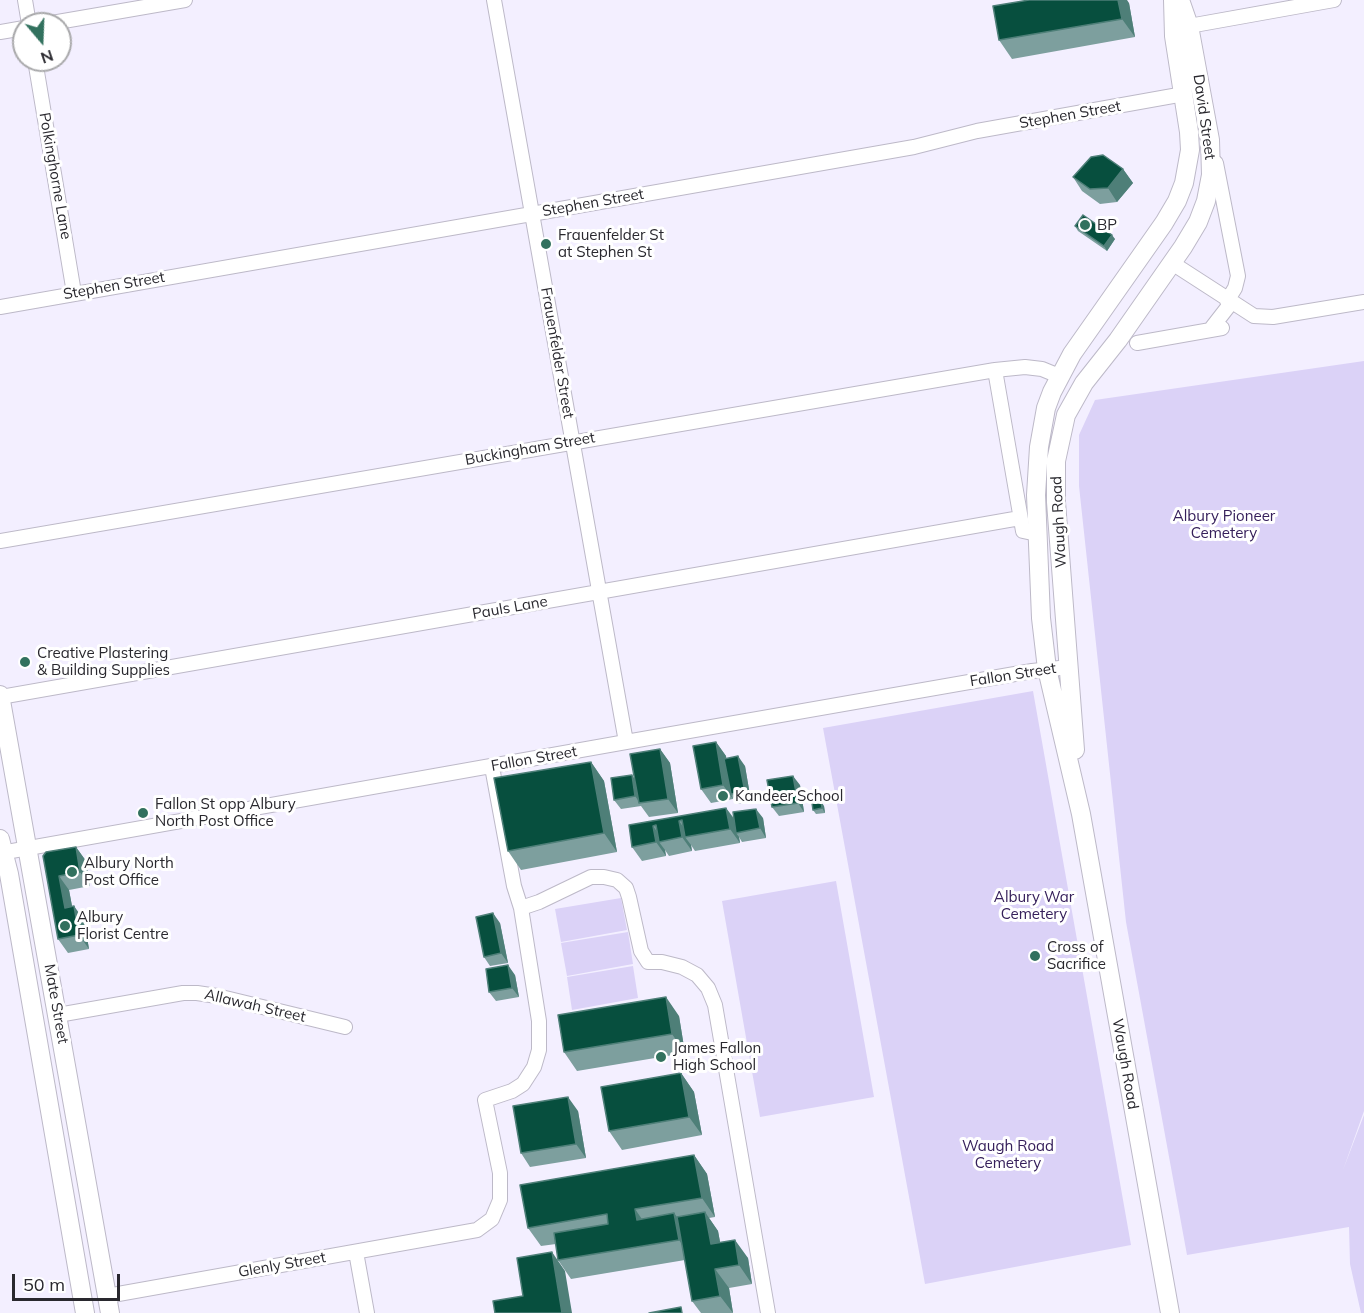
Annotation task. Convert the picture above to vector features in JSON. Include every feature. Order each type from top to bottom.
[{"type":"main road","name":"David Street","points":[[1148,247],[1177,201],[1188,165],[1189,132],[1174,36],[1173,0]]},
{"type":"main road","name":"David Street","points":[[1172,263],[1190,236],[1206,201],[1211,175],[1210,140],[1189,26],[1180,0]]},
{"type":"main road","points":[[1148,247],[1172,263]]},
{"type":"main road","name":"Waugh Road","points":[[1148,247],[1059,376],[1046,408],[1039,447],[1036,495],[1041,618],[1047,669],[1081,814],[1170,1313]]},
{"type":"main road","name":"Waugh Road","points":[[1081,814],[1056,502],[1056,461],[1066,415],[1084,383],[1118,340],[1172,263]]},
{"type":"main road","name":"Mate Street","points":[[0,696],[109,1305]]},
{"type":"main road","name":"Mate Street","points":[[1,848],[85,1313]]},
{"type":"street","points":[[72,20],[185,0]]},
{"type":"street","name":"Frauenfelder Street","points":[[494,0],[626,742]]},
{"type":"street","points":[[1189,26],[1335,0]]},
{"type":"street","name":"Polkinghorne Lane","points":[[37,72],[74,293]]},
{"type":"street","name":"Stephen Street","points":[[0,307],[914,147],[977,131],[1184,94]]},
{"type":"street","points":[[1137,343],[1216,329],[1235,288],[1238,276],[1210,140]]},
{"type":"street","points":[[1172,263],[1229,302],[1250,314],[1263,317],[1364,300]]},
{"type":"street","name":"Buckingham Street","points":[[0,541],[995,370],[1025,367],[1042,369],[1059,376]]},
{"type":"street","points":[[995,370],[1020,518]]},
{"type":"street","name":"Waugh Road","points":[[1020,518],[1023,531],[1037,534]]},
{"type":"street","name":"Pauls Lane","points":[[0,696],[1020,518]]},
{"type":"street","name":"Fallon Street","points":[[1,848],[27,847],[1069,667]]},
{"type":"street","points":[[492,767],[514,886],[521,908],[539,902],[591,877],[617,880],[626,888],[630,897],[641,951],[648,962],[662,962],[682,967],[698,975],[708,987],[714,1005],[768,1313]]},
{"type":"street","name":"Glenly Street","points":[[109,1305],[356,1252],[477,1230],[492,1219],[500,1200],[500,1173],[485,1100],[512,1091],[523,1084],[534,1067],[539,1050],[539,1021],[521,908]]},
{"type":"street","name":"Allawah Street","points":[[58,1015],[183,993],[196,993],[345,1027]]},
{"type":"street","points":[[356,1252],[367,1313]]},
{"type":"green space","name":"Albury Pioneer Cemetery","points":[[1364,361],[1364,1111],[1343,1170],[1364,1115],[1364,1313],[1361,1313],[1350,1264],[1349,1227],[1187,1255],[1126,922],[1079,486],[1079,435],[1095,400]]},
{"type":"green space","name":"Waugh Road Cemetery","points":[[1033,691],[1131,1245],[925,1284],[823,728]]},
{"type":"green space","points":[[836,881],[874,1097],[760,1117],[722,901]]},
{"type":"green space","points":[[621,898],[627,930],[561,942],[555,909]]},
{"type":"green space","points":[[628,932],[633,964],[567,976],[561,943]]},
{"type":"green space","points":[[633,966],[638,998],[572,1010],[567,977]]},
{"type":"building","points":[[1029,0],[1118,0],[1122,19],[999,40],[993,6]]},
{"type":"building","points":[[1103,155],[1123,169],[1108,188],[1090,189],[1073,177],[1091,157]]},
{"type":"building","points":[[1083,215],[1112,235],[1104,246],[1075,226]]},
{"type":"building","points":[[716,742],[723,785],[701,789],[693,746]]},
{"type":"building","points":[[660,749],[668,799],[639,803],[630,754]]},
{"type":"building","points":[[738,756],[745,792],[731,794],[724,759]]},
{"type":"building","points":[[591,762],[604,833],[508,851],[494,778]]},
{"type":"building","points":[[632,775],[635,796],[614,800],[611,778]]},
{"type":"building","points":[[793,776],[798,803],[772,807],[767,780]]},
{"type":"building","points":[[821,801],[822,808],[813,810],[812,803]]},
{"type":"building","points":[[726,808],[730,829],[685,837],[682,820],[679,821],[682,837],[659,842],[656,825],[653,826],[656,842],[632,847],[629,825]]},
{"type":"building","points":[[756,809],[760,828],[736,833],[733,812]]},
{"type":"building","points":[[76,847],[80,872],[59,876],[65,908],[74,906],[79,935],[58,939],[43,856],[46,852]]},
{"type":"building","points":[[493,913],[501,953],[484,957],[476,917]]},
{"type":"building","points":[[508,965],[512,988],[489,992],[486,969]]},
{"type":"building","points":[[666,997],[672,1034],[564,1052],[558,1015]]},
{"type":"building","points":[[681,1073],[689,1117],[609,1131],[601,1087]]},
{"type":"building","points":[[568,1097],[576,1144],[521,1153],[513,1106]]},
{"type":"building","points":[[694,1155],[702,1198],[635,1209],[637,1220],[674,1213],[679,1240],[558,1260],[554,1233],[608,1224],[607,1214],[528,1228],[520,1185]]},
{"type":"building","points":[[705,1212],[711,1244],[735,1240],[739,1265],[715,1269],[720,1296],[692,1301],[677,1217]]},
{"type":"building","points":[[552,1252],[562,1313],[495,1313],[493,1301],[523,1296],[517,1258]]},
{"type":"building","points":[[681,1307],[682,1313],[649,1313]]},
{"type":"place","name":"BP","points":[[1085,225]]},
{"type":"place","name":"Frauenfelder St at Stephen St","points":[[546,244]]},
{"type":"place","name":"Creative Plastering & Building Supplies","points":[[25,662]]},
{"type":"place","name":"Kandeer School","points":[[723,796]]},
{"type":"place","name":"Fallon St opp Albury North Post Office","points":[[143,813]]},
{"type":"place","name":"Albury North Post Office","points":[[72,872]]},
{"type":"place","name":"Albury Florist Centre","points":[[65,926]]},
{"type":"place","name":"Cross of Sacrifice","points":[[1035,956]]},
{"type":"place","name":"James Fallon High School","points":[[661,1057]]},
{"type":"park label","name":"Albury War Cemetery","points":[[1034,906]]}]
